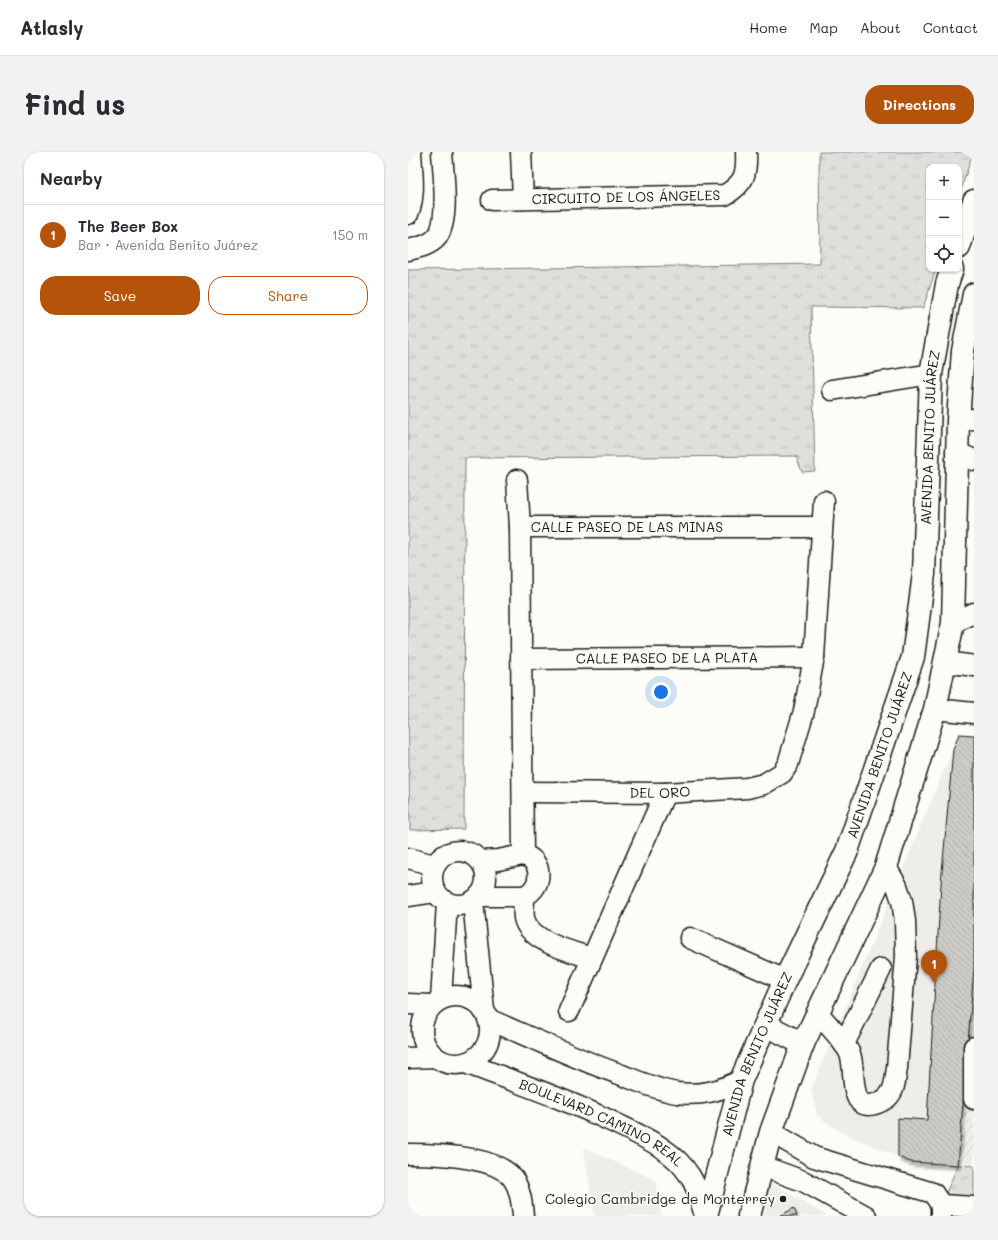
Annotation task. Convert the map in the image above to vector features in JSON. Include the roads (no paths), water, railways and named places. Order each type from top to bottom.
[{"type":"main road","points":[[962,238],[974,201]]},
{"type":"main road","name":"AVENIDA BENITO JUÁREZ","points":[[705,1216],[741,1080],[785,980],[847,851],[913,657],[924,574],[930,374],[947,284],[951,272]]},
{"type":"main road","name":"AVENIDA BENITO JUÁREZ","points":[[749,1216],[771,1132],[803,1044],[886,866],[935,709],[953,623],[965,456],[969,351],[974,294]]},
{"type":"main road","points":[[913,657],[946,662]]},
{"type":"main road","points":[[766,1025],[803,1044]]},
{"type":"street","points":[[408,214],[412,203],[413,190],[411,152]]},
{"type":"street","points":[[408,250],[427,245],[435,239],[440,230],[444,204],[442,152]]},
{"type":"street","name":"CIRCUITO DE LOS ÁNGELES","points":[[520,152],[523,199]]},
{"type":"street","name":"CIRCUITO DE LOS ÁNGELES","points":[[492,200],[725,195],[739,186],[744,179],[747,167],[746,152]]},
{"type":"street","points":[[832,390],[930,374]]},
{"type":"street","points":[[517,480],[520,526]]},
{"type":"street","points":[[814,657],[824,501]]},
{"type":"street","name":"CALLE PASEO DE LAS MINAS","points":[[523,855],[520,526],[822,527]]},
{"type":"street","points":[[953,623],[974,613]]},
{"type":"street","name":"CALLE PASEO DE LA PLATA","points":[[521,659],[814,657]]},
{"type":"street","name":"DEL ORO","points":[[523,792],[665,793],[746,788],[764,784],[782,773],[788,764],[804,711],[814,657]]},
{"type":"street","points":[[946,662],[974,666]]},
{"type":"street","points":[[935,709],[974,713]]},
{"type":"street","points":[[569,1011],[665,793]]},
{"type":"street","points":[[408,896],[441,897],[464,905],[476,898],[484,888],[486,879],[485,870],[481,861],[470,853],[456,850],[447,852],[440,857],[434,865],[432,883],[441,897],[437,1002]]},
{"type":"street","points":[[476,898],[524,896],[534,889],[539,875],[534,861],[529,856],[523,855],[498,860],[481,861]]},
{"type":"street","points":[[408,858],[434,865]]},
{"type":"street","points":[[818,1013],[850,1053],[854,1074],[853,1086],[855,1095],[859,1101],[864,1104],[873,1105],[888,1099],[895,1086],[906,956],[905,921],[902,901],[886,866]]},
{"type":"street","points":[[524,896],[524,917],[526,923],[538,936],[555,946],[592,958]]},
{"type":"street","points":[[476,898],[486,1015],[489,1037],[486,1046],[473,1059],[465,1063],[449,1063],[436,1057],[428,1050],[422,1032],[426,1013],[437,1002],[450,996],[465,997],[477,1004],[486,1015],[589,1064],[657,1088],[677,1092],[705,1093],[723,1090],[741,1080]]},
{"type":"street","points":[[690,938],[785,980]]},
{"type":"street","points":[[844,1044],[882,969]]},
{"type":"street","points":[[408,1004],[437,1002]]},
{"type":"street","points":[[974,1047],[974,1099]]},
{"type":"street","points":[[408,1058],[436,1057]]},
{"type":"street","name":"BOULEVARD CAMINO REAL","points":[[465,1063],[577,1105],[644,1137],[664,1149],[690,1176],[699,1195],[705,1216]]},
{"type":"street","points":[[771,1132],[814,1157],[933,1194],[941,1210],[974,1207]]},
{"type":"street","points":[[408,1154],[453,1157],[501,1168],[511,1176],[517,1186],[523,1216]]},
{"type":"street","points":[[762,1166],[803,1181],[866,1216]]},
{"type":"place","name":"The Beer Box","points":[[934,983]]},
{"type":"place","name":"Colegio Cambridge de Monterrey","points":[[783,1199]]}]
